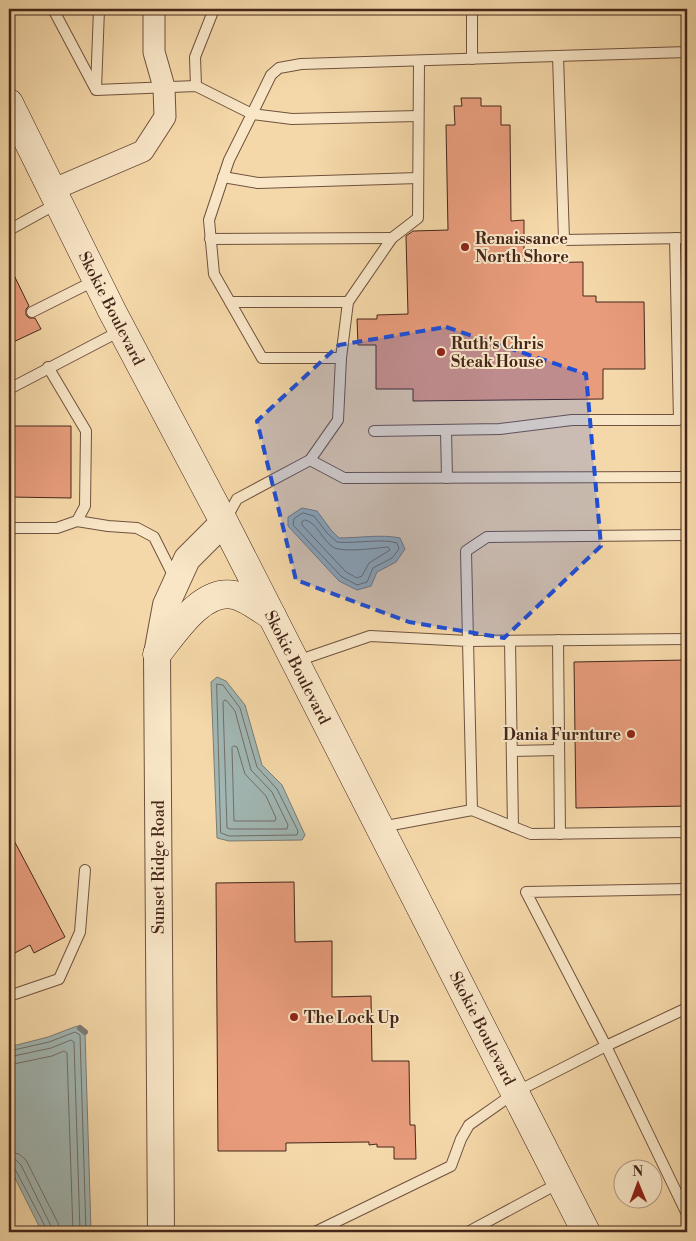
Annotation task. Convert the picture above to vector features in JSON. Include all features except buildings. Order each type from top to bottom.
[{"type":"main road","name":"Skokie Boulevard","points":[[9,103],[123,330],[224,522],[586,1232]]},
{"type":"main road","points":[[157,654],[197,607],[208,598],[232,594],[241,597],[272,616]]},
{"type":"street","points":[[55,196],[143,151],[165,117],[164,87],[154,52],[154,9]]},
{"type":"street","name":"Sunset Ridge Road","points":[[161,1232],[157,654],[166,605],[187,559],[224,522]]},
{"type":"lane","points":[[53,9],[96,90]]},
{"type":"lane","points":[[96,90],[99,9]]},
{"type":"lane","points":[[196,86],[194,57],[214,9]]},
{"type":"lane","points":[[472,9],[472,59]]},
{"type":"lane","points":[[685,9],[687,14]]},
{"type":"lane","points":[[341,358],[262,358],[214,274],[209,220],[229,160],[272,75],[279,68],[301,64],[687,52]]},
{"type":"lane","points":[[558,56],[564,240],[687,238]]},
{"type":"lane","points":[[224,522],[237,499],[310,460],[338,420],[341,358],[348,302],[392,238],[418,218],[419,60]]},
{"type":"lane","points":[[96,90],[196,86],[252,114],[292,120],[418,116]]},
{"type":"lane","points":[[223,177],[258,183],[418,178]]},
{"type":"lane","points":[[9,230],[55,196]]},
{"type":"lane","points":[[210,239],[392,238]]},
{"type":"lane","points":[[374,432],[500,429],[572,420],[679,420],[675,238]]},
{"type":"lane","points":[[32,312],[97,279]]},
{"type":"lane","points":[[230,302],[348,302]]},
{"type":"lane","points":[[9,389],[48,367],[123,330]]},
{"type":"lane","points":[[48,367],[86,431],[85,506],[78,521]]},
{"type":"lane","points":[[446,430],[447,478]]},
{"type":"lane","points":[[310,460],[344,478],[687,477]]},
{"type":"lane","points":[[9,528],[56,528],[78,521],[137,528],[154,537],[176,582]]},
{"type":"lane","points":[[472,810],[466,550],[487,538],[687,535]]},
{"type":"lane","points":[[295,661],[370,636],[468,641],[687,639]]},
{"type":"lane","points":[[558,640],[560,834]]},
{"type":"lane","points":[[510,641],[513,827]]},
{"type":"lane","points":[[512,751],[560,750]]},
{"type":"lane","points":[[380,827],[472,810],[531,834],[687,832]]},
{"type":"lane","points":[[9,996],[59,979],[80,932],[85,870]]},
{"type":"lane","points":[[687,889],[526,892],[606,1046],[687,1214]]},
{"type":"lane","points":[[315,1232],[451,1166],[461,1139],[469,1125],[516,1092],[606,1046],[687,1008]]},
{"type":"lane","points":[[471,1232],[561,1182]]},
{"type":"highlighted area","points":[[446,327],[586,374],[601,546],[504,638],[409,622],[296,580],[257,421],[339,345]]},
{"type":"water","points":[[302,508],[317,511],[339,538],[378,536],[400,538],[405,549],[396,562],[377,572],[371,586],[357,590],[339,581],[288,526],[288,517]]},
{"type":"water","points":[[217,677],[226,681],[245,705],[262,765],[282,785],[305,835],[302,840],[229,841],[217,838],[211,682]]},
{"type":"water","points":[[77,1026],[85,1032],[91,1232],[42,1232],[9,1166],[9,1047],[48,1037]]},
{"type":"waterway","points":[[80,1028],[85,1032]]},
{"type":"place","name":"Renaissance North Shore","points":[[465,247]]},
{"type":"place","name":"Ruth's Chris Steak House","points":[[441,352]]},
{"type":"place","name":"Dania Furnture","points":[[631,734]]},
{"type":"place","name":"The Lock Up","points":[[294,1017]]}]
